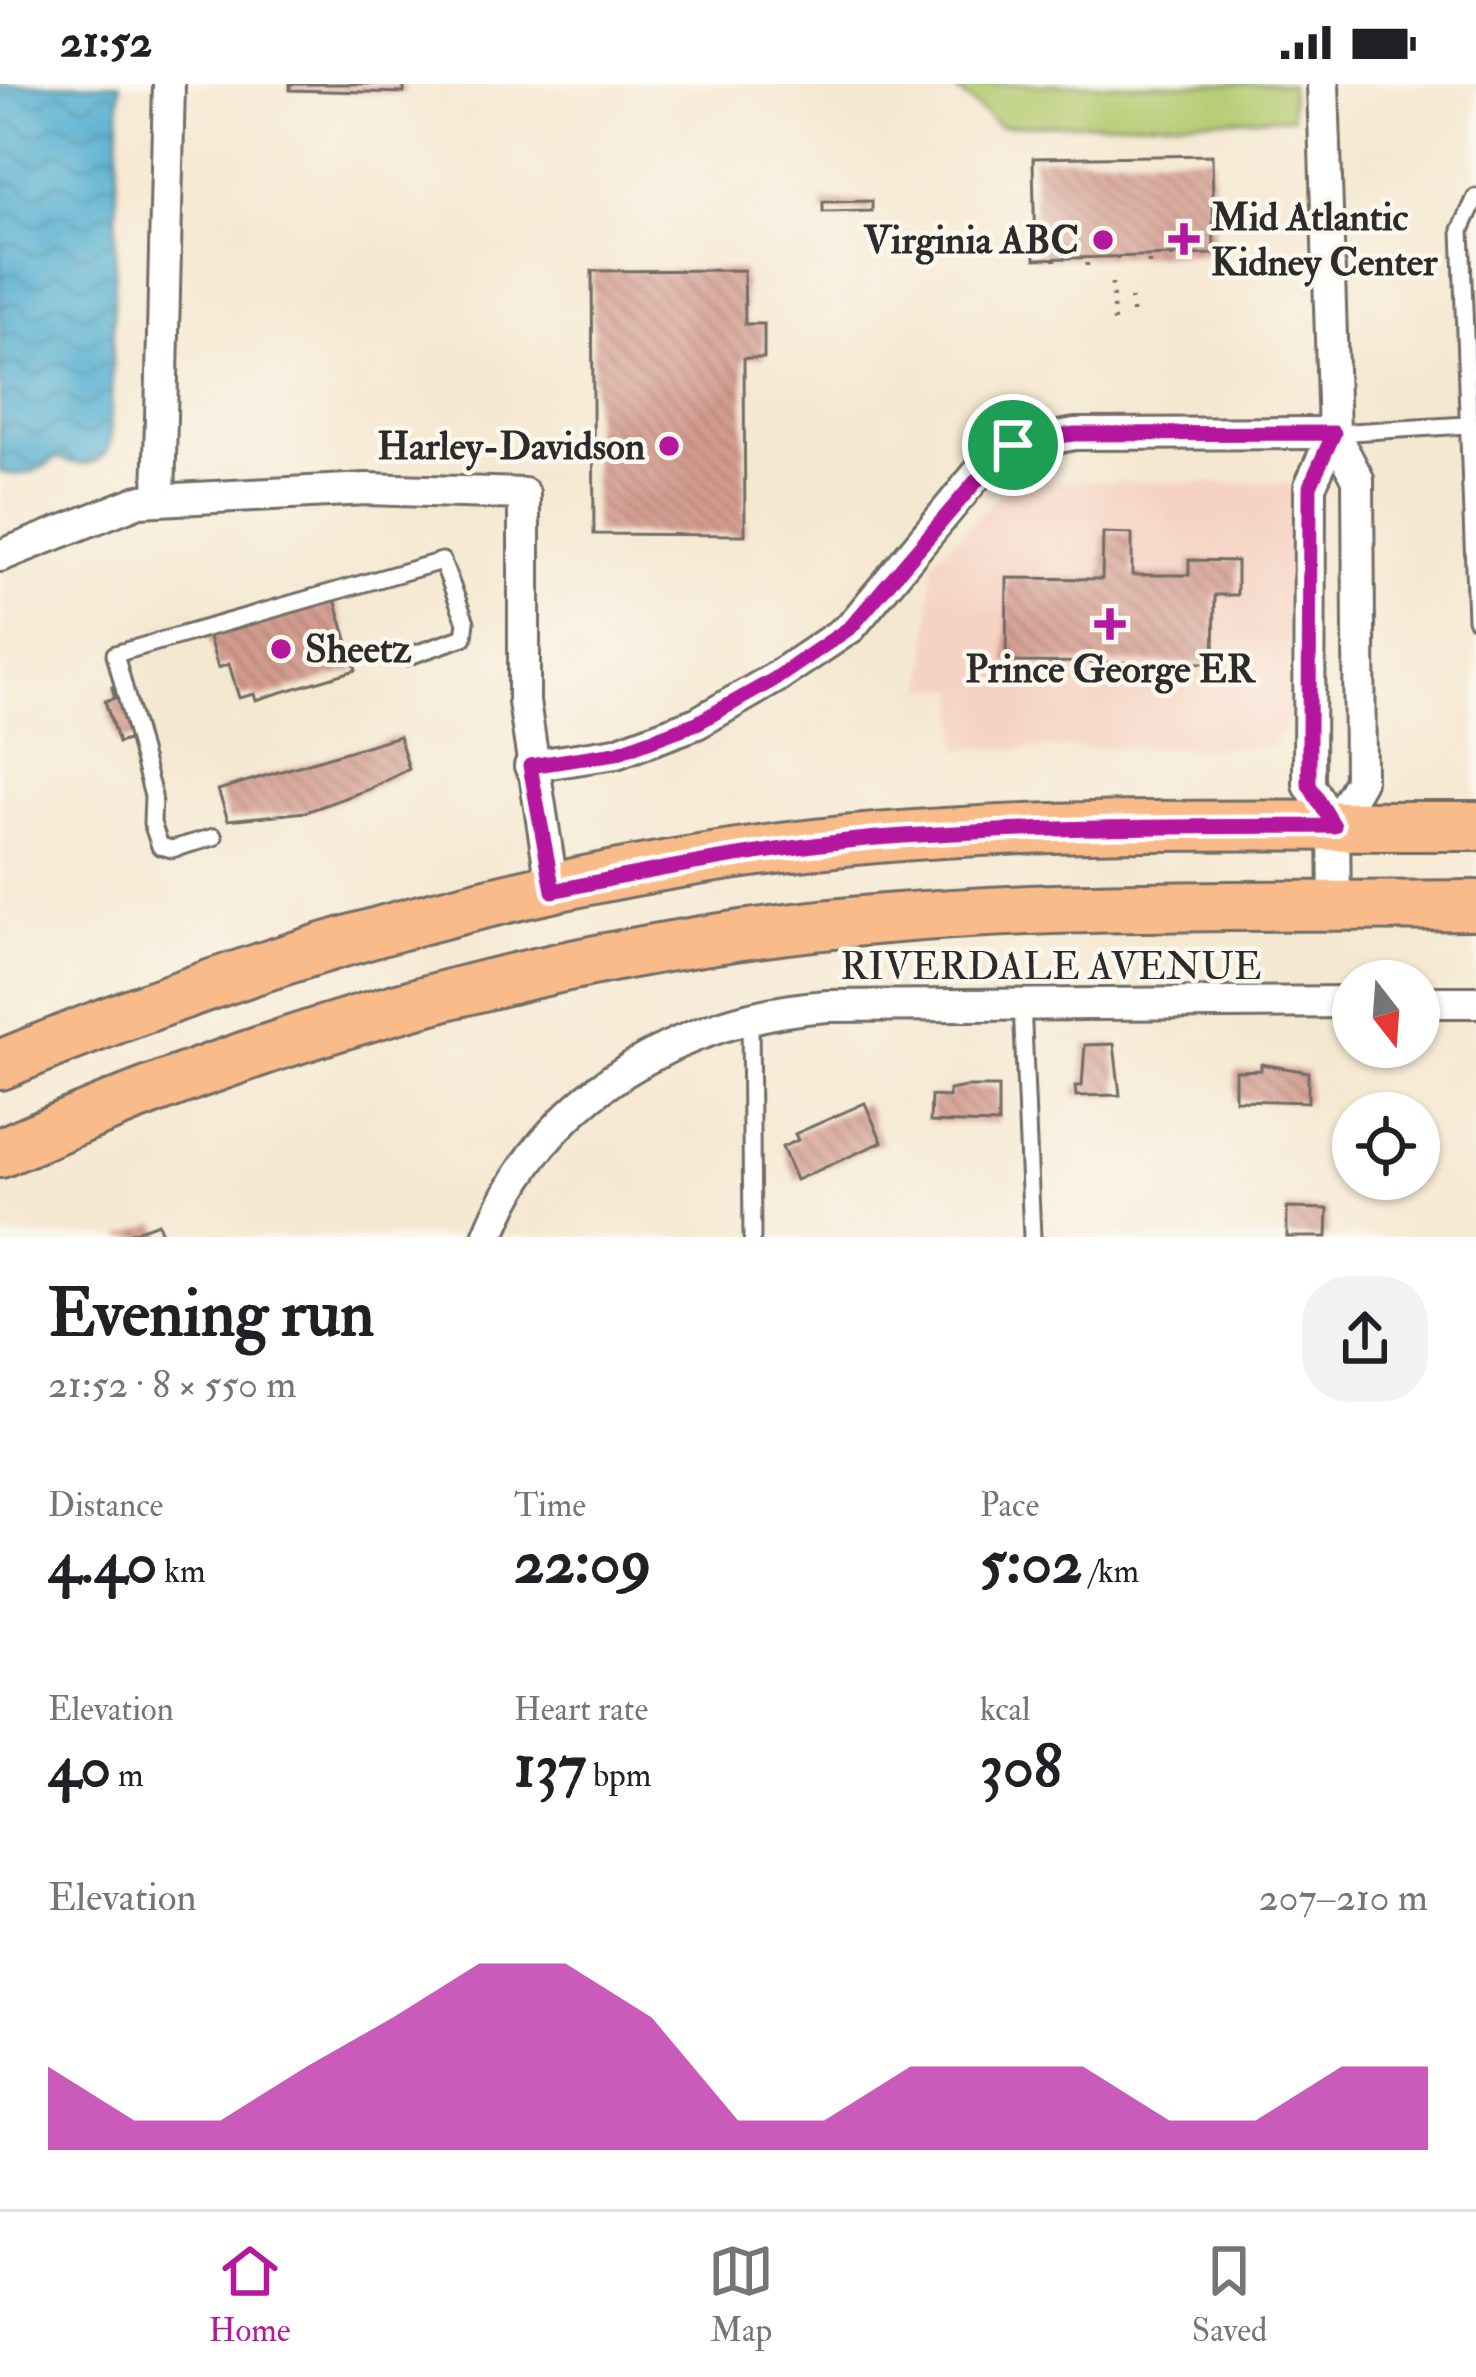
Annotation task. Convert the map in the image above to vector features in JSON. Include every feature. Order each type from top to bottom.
[{"type":"main road","points":[[0,1066],[224,978],[368,934],[553,891],[752,853],[875,838],[1014,830],[1476,826]]},
{"type":"main road","points":[[0,1153],[225,1063],[366,1016],[629,954],[725,938],[969,912],[1476,905]]},
{"type":"street","points":[[159,500],[169,84]]},
{"type":"street","points":[[1323,84],[1334,433],[1358,479],[1360,781],[1334,826]]},
{"type":"street","points":[[530,766],[616,753],[697,723],[775,679],[851,627],[984,466],[1013,445],[1075,434],[1334,433]]},
{"type":"street","points":[[1334,433],[1310,486],[1309,785],[1334,826],[1335,906]]},
{"type":"street","points":[[0,556],[139,501],[366,489],[524,494],[524,702],[530,766],[553,891]]},
{"type":"street","name":"RIVERDALE AVENUE","points":[[488,1237],[520,1176],[587,1098],[659,1049],[750,1016],[828,1006],[1332,1002]]},
{"type":"street","points":[[1440,1002],[1476,1002]]},
{"type":"lane","points":[[1476,197],[1461,230],[1476,619]]},
{"type":"lane","points":[[1334,433],[1467,425]]},
{"type":"lane","points":[[214,837],[172,849],[158,841],[153,796],[113,660],[120,650],[442,561],[466,622],[464,637],[406,657]]},
{"type":"lane","points":[[1022,1003],[1032,1237]]},
{"type":"lane","points":[[750,1016],[752,1237]]},
{"type":"path","points":[[1055,258],[1055,267]]},
{"type":"path","points":[[1112,283],[1114,323]]},
{"type":"path","points":[[1131,298],[1132,322]]},
{"type":"shaded area","name":"Prince George ER","points":[[1014,480],[1292,484],[1288,721],[1270,747],[958,749],[958,689],[926,688],[933,561]]},
{"type":"green space","points":[[949,84],[1290,84],[1292,117],[999,126]]},
{"type":"water","points":[[0,84],[120,84],[110,443],[95,462],[58,458],[24,474],[0,472]]},
{"type":"building","points":[[290,84],[404,84],[404,93],[290,90]]},
{"type":"building","points":[[1212,155],[1214,254],[1035,259],[1033,158]]},
{"type":"building","points":[[872,201],[872,211],[823,212],[823,202]]},
{"type":"building","name":"Harley-Davidson","points":[[744,270],[745,324],[764,324],[764,358],[744,358],[745,535],[594,534],[592,271]]},
{"type":"building","points":[[1103,533],[1132,534],[1132,575],[1189,575],[1189,560],[1237,561],[1237,595],[1215,595],[1214,663],[1006,662],[1007,578],[1102,579]]},
{"type":"building","name":"Sheetz","points":[[334,596],[356,670],[256,700],[254,694],[239,698],[229,664],[218,668],[208,634]]},
{"type":"building","points":[[130,682],[146,734],[118,743],[105,701],[115,698],[112,687]]},
{"type":"building","name":"Sheetz","points":[[399,736],[409,769],[367,790],[306,812],[228,820],[218,790]]},
{"type":"building","points":[[1114,1044],[1120,1095],[1076,1096],[1075,1086],[1082,1086],[1085,1045]]},
{"type":"building","points":[[1261,1064],[1308,1072],[1308,1102],[1235,1100],[1235,1071],[1261,1070]]},
{"type":"building","points":[[998,1087],[998,1124],[930,1122],[931,1096],[949,1097],[949,1090]]},
{"type":"building","points":[[865,1103],[882,1142],[796,1180],[782,1147],[798,1140],[795,1134]]},
{"type":"building","points":[[1287,1208],[1328,1209],[1327,1237],[1287,1237]]},
{"type":"building","points":[[158,1223],[163,1237],[122,1237],[122,1236]]},
{"type":"place","name":"Mid Atlantic Kidney Center","points":[[1184,239]]},
{"type":"place","name":"Virginia ABC","points":[[1103,240]]},
{"type":"place","name":"Harley-Davidson","points":[[669,446]]},
{"type":"place","name":"Prince George ER","points":[[1110,624]]},
{"type":"place","name":"Sheetz","points":[[281,649]]},
{"type":"route","points":[[1334,433],[1310,486],[1309,785],[1334,826],[992,831],[875,838],[752,853],[553,891],[530,766],[616,753],[697,723],[775,679],[851,627],[984,466],[1013,445],[1075,434],[1334,433]]}]
